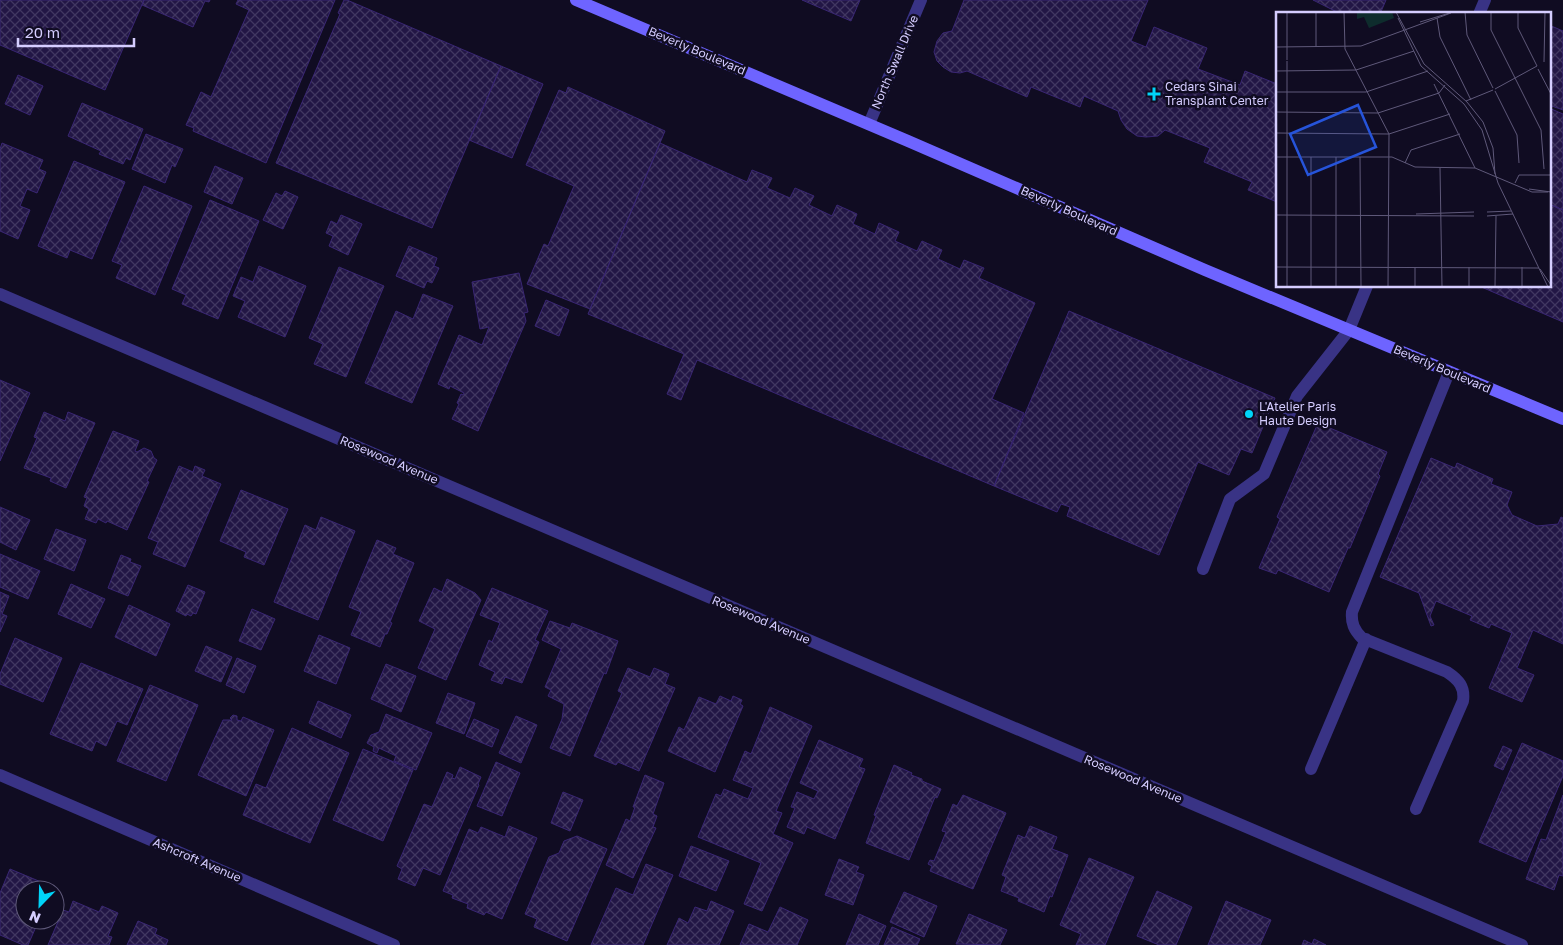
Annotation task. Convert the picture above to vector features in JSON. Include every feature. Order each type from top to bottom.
[{"type":"main road","name":"Beverly Boulevard","points":[[576,0],[869,124],[1205,270],[1563,419]]},
{"type":"street","name":"North Swall Drive","points":[[869,124],[921,0]]},
{"type":"street","points":[[1480,12],[1485,0]]},
{"type":"street","points":[[1203,570],[1230,499],[1264,474],[1297,396],[1349,330],[1365,288]]},
{"type":"street","name":"Rosewood Avenue","points":[[0,294],[1522,945]]},
{"type":"street","points":[[1416,809],[1463,701],[1464,693],[1456,678],[1447,672],[1362,638],[1356,632],[1352,621],[1352,612],[1449,372]]},
{"type":"street","points":[[1311,768],[1366,639]]},
{"type":"street","name":"Ashcroft Avenue","points":[[0,775],[394,945]]},
{"type":"building","points":[[0,0],[144,0],[105,90],[0,45]]},
{"type":"building","points":[[144,0],[210,0],[209,2],[205,1],[193,27],[142,5]]},
{"type":"building","points":[[238,0],[335,0],[266,163],[193,131],[194,128],[186,125],[201,92],[211,97],[249,10],[236,4]]},
{"type":"building","points":[[344,0],[501,66],[432,228],[276,163],[340,14],[338,13]]},
{"type":"building","points":[[802,0],[860,0],[851,21]]},
{"type":"building","points":[[964,0],[1148,0],[1131,41],[1146,47],[1154,27],[1207,48],[1198,69],[1240,85],[1245,71],[1276,84],[1276,202],[1248,190],[1252,182],[1204,162],[1210,148],[1165,130],[1158,136],[1137,136],[1127,129],[1118,111],[1084,96],[1080,107],[1031,87],[1027,97],[967,71],[960,73],[951,72],[937,61],[934,52],[937,41],[943,33],[952,31]]},
{"type":"building","points":[[1313,0],[1386,0],[1381,12],[1337,12]]},
{"type":"building","points":[[1550,25],[1563,31],[1563,110],[1550,105]]},
{"type":"building","points":[[501,66],[543,84],[512,158],[469,140]]},
{"type":"building","points":[[18,75],[43,86],[30,115],[5,104]]},
{"type":"building","points":[[568,87],[665,131],[590,309],[527,284],[544,244],[548,246],[574,186],[526,165],[559,90],[566,93]]},
{"type":"building","points":[[82,103],[143,129],[130,160],[126,158],[123,164],[99,154],[101,151],[68,136]]},
{"type":"building","points":[[1550,108],[1563,114],[1563,210],[1550,204]]},
{"type":"building","points":[[146,134],[183,149],[175,167],[172,165],[165,183],[132,169]]},
{"type":"building","points":[[2,143],[43,160],[39,169],[46,172],[37,193],[27,189],[20,206],[30,210],[18,239],[0,231],[0,149]]},
{"type":"building","points":[[660,143],[747,182],[752,170],[772,178],[767,188],[790,198],[795,188],[814,196],[809,205],[832,216],[837,205],[857,214],[853,224],[875,234],[879,223],[899,232],[895,241],[917,251],[922,241],[942,250],[938,259],[960,269],[964,260],[984,268],[979,278],[1035,303],[992,399],[1024,413],[994,486],[697,360],[681,400],[667,394],[684,354],[588,314]]},
{"type":"building","points":[[74,161],[125,182],[92,259],[70,250],[67,258],[38,246]]},
{"type":"building","points":[[215,166],[243,178],[232,204],[204,192]]},
{"type":"building","points":[[144,186],[192,206],[155,295],[116,278],[122,265],[112,261]]},
{"type":"building","points":[[285,191],[298,197],[283,229],[263,220],[276,193],[282,196]]},
{"type":"building","points":[[210,200],[259,221],[218,319],[182,304],[186,295],[172,289]]},
{"type":"building","points":[[1550,204],[1563,210],[1563,322],[1484,288],[1550,288]]},
{"type":"building","points":[[341,215],[362,224],[348,255],[329,246],[333,236],[326,233],[331,221],[337,224]]},
{"type":"building","points":[[409,246],[437,258],[434,266],[439,268],[432,283],[427,281],[424,288],[396,276]]},
{"type":"building","points":[[259,266],[306,286],[285,337],[238,317],[245,301],[233,296],[241,277],[253,282]]},
{"type":"building","points":[[339,267],[384,286],[346,377],[314,364],[323,344],[309,338]]},
{"type":"building","points":[[519,273],[528,312],[524,313],[526,321],[478,431],[452,419],[459,404],[457,403],[461,394],[463,395],[464,393],[450,386],[449,389],[438,384],[459,335],[482,345],[489,327],[480,329],[472,282]]},
{"type":"building","points":[[423,294],[453,306],[412,403],[365,383],[396,311],[413,319]]},
{"type":"building","points":[[546,300],[569,310],[559,336],[535,326]]},
{"type":"building","points":[[1069,311],[1275,398],[1252,453],[1241,449],[1229,475],[1198,462],[1159,555],[1067,516],[1070,507],[1061,504],[1057,512],[994,486]]},
{"type":"building","points":[[0,380],[30,393],[0,461]]},
{"type":"building","points":[[44,412],[65,421],[68,412],[95,423],[66,488],[50,481],[51,478],[24,468],[37,438],[34,437]]},
{"type":"building","points":[[1318,423],[1387,452],[1378,474],[1380,476],[1350,548],[1348,548],[1329,592],[1278,570],[1276,574],[1259,568],[1280,519],[1277,517]]},
{"type":"building","points":[[113,431],[139,441],[135,451],[137,452],[144,448],[151,451],[157,460],[127,530],[107,521],[106,523],[98,519],[96,523],[85,519],[89,509],[84,506],[87,498],[84,497]]},
{"type":"building","points":[[1431,458],[1455,468],[1457,463],[1493,479],[1491,484],[1512,492],[1507,505],[1512,515],[1537,526],[1558,524],[1561,517],[1563,518],[1563,644],[1533,630],[1517,668],[1534,675],[1522,702],[1489,688],[1512,633],[1491,624],[1489,628],[1470,620],[1472,616],[1436,601],[1430,616],[1434,625],[1431,626],[1419,593],[1380,577]]},
{"type":"building","points":[[179,466],[193,472],[195,466],[205,470],[202,476],[221,484],[185,567],[153,554],[158,542],[148,538]]},
{"type":"building","points":[[241,490],[288,509],[264,565],[244,557],[246,552],[220,541]]},
{"type":"building","points":[[0,507],[30,520],[16,550],[0,542]]},
{"type":"building","points":[[321,517],[355,531],[318,620],[274,602],[305,525],[316,530]]},
{"type":"building","points":[[56,529],[86,540],[74,571],[44,559]]},
{"type":"building","points":[[377,540],[396,548],[393,554],[414,563],[390,622],[392,623],[380,647],[351,635],[361,612],[349,607]]},
{"type":"building","points":[[0,554],[40,571],[28,599],[0,587]]},
{"type":"building","points":[[121,555],[131,559],[130,562],[141,566],[128,596],[108,588]]},
{"type":"building","points":[[447,579],[475,593],[481,600],[446,680],[418,668],[435,629],[419,621],[434,588],[442,592]]},
{"type":"building","points":[[71,584],[105,599],[91,628],[58,614]]},
{"type":"building","points":[[188,585],[205,592],[196,614],[193,613],[191,616],[187,614],[186,616],[176,611]]},
{"type":"building","points":[[492,588],[548,611],[535,640],[539,642],[522,683],[505,677],[502,684],[491,680],[495,672],[479,665],[489,640],[492,642],[500,623],[480,615]]},
{"type":"building","points":[[0,592],[9,596],[2,614],[7,616],[0,632]]},
{"type":"building","points":[[129,605],[170,624],[156,656],[115,637]]},
{"type":"building","points":[[252,609],[275,619],[261,650],[239,641]]},
{"type":"building","points":[[550,621],[570,628],[572,623],[618,641],[606,674],[604,673],[570,756],[550,748],[562,719],[564,704],[548,696],[551,690],[545,687],[561,649],[542,640]]},
{"type":"building","points":[[319,635],[350,648],[336,684],[304,671]]},
{"type":"building","points":[[15,638],[62,658],[43,702],[0,684],[0,674]]},
{"type":"building","points":[[206,646],[232,657],[221,682],[195,671]]},
{"type":"building","points":[[237,658],[256,666],[244,693],[226,685]]},
{"type":"building","points":[[81,663],[143,689],[127,725],[117,721],[106,746],[96,741],[92,751],[50,734]]},
{"type":"building","points":[[386,664],[416,676],[401,712],[371,699]]},
{"type":"building","points":[[628,668],[650,677],[654,668],[669,674],[665,684],[675,688],[639,771],[618,762],[616,765],[594,756],[622,693],[618,691]]},
{"type":"building","points":[[150,685],[198,705],[166,781],[117,761]]},
{"type":"building","points":[[448,693],[475,703],[464,734],[436,723]]},
{"type":"building","points":[[720,696],[731,701],[733,696],[742,700],[740,704],[743,706],[715,772],[668,751],[679,727],[684,730],[699,697],[716,704]]},
{"type":"building","points":[[318,701],[351,715],[341,738],[309,723]]},
{"type":"building","points":[[770,707],[812,726],[776,811],[782,813],[773,834],[793,843],[762,911],[744,904],[761,863],[698,837],[716,794],[721,796],[724,789],[748,799],[753,788],[733,780],[745,751],[751,754]]},
{"type":"building","points":[[386,714],[432,733],[416,770],[394,761],[396,756],[379,748],[377,753],[373,751],[374,747],[367,743],[371,735],[379,732]]},
{"type":"building","points":[[233,715],[237,716],[237,720],[241,721],[243,717],[274,730],[246,796],[198,775],[223,720],[232,720],[230,718]]},
{"type":"building","points":[[516,716],[537,725],[521,763],[499,753]]},
{"type":"building","points":[[474,719],[499,730],[492,747],[466,736]]},
{"type":"building","points":[[292,728],[349,753],[310,843],[243,815],[256,784],[266,788]]},
{"type":"building","points":[[819,740],[863,759],[859,767],[865,769],[835,839],[807,827],[804,834],[787,827],[795,808],[791,807],[797,792],[814,799],[818,791],[800,783]]},
{"type":"building","points":[[1522,743],[1563,761],[1563,776],[1526,862],[1479,842]]},
{"type":"building","points":[[1503,746],[1512,750],[1503,770],[1494,766]]},
{"type":"building","points":[[363,749],[413,770],[383,841],[333,820]]},
{"type":"building","points":[[496,762],[520,773],[502,816],[477,806]]},
{"type":"building","points":[[894,765],[912,773],[911,775],[922,779],[922,781],[941,789],[937,798],[935,797],[909,860],[866,843],[876,816],[874,815]]},
{"type":"building","points":[[460,767],[481,777],[440,875],[423,868],[415,886],[398,879],[402,869],[397,866],[424,804],[432,807],[447,772],[453,775],[452,778],[455,779]]},
{"type":"building","points":[[645,775],[664,783],[653,814],[657,816],[653,827],[656,828],[633,878],[606,865],[626,819],[630,821]]},
{"type":"building","points":[[563,792],[583,800],[570,831],[551,823]]},
{"type":"building","points":[[963,795],[1006,813],[973,889],[930,871],[932,866],[928,864],[930,860],[934,861],[946,832],[942,831],[953,804],[957,806]]},
{"type":"building","points":[[1563,795],[1563,876],[1559,875],[1554,890],[1526,879],[1541,839],[1546,840]]},
{"type":"building","points":[[509,826],[537,838],[502,919],[486,912],[484,915],[467,908],[468,904],[452,898],[453,895],[443,891],[469,829],[478,833],[481,827],[505,837]]},
{"type":"building","points":[[1030,826],[1057,837],[1052,849],[1068,855],[1052,897],[1050,896],[1044,912],[1018,901],[1019,898],[1001,891],[1006,877],[1002,875],[1018,835],[1025,838]]},
{"type":"building","points":[[577,836],[607,849],[567,941],[534,927],[537,919],[525,914],[549,857],[559,853],[564,841]]},
{"type":"building","points":[[691,846],[729,861],[716,891],[679,876]]},
{"type":"building","points":[[1089,858],[1134,877],[1105,945],[1076,945],[1081,934],[1060,925]]},
{"type":"building","points":[[839,859],[859,867],[856,872],[864,875],[853,905],[825,895]]},
{"type":"building","points":[[646,864],[673,875],[643,945],[591,945],[616,888],[633,895]]},
{"type":"building","points":[[10,869],[36,880],[15,880],[15,930],[35,930],[28,945],[23,945],[0,935],[0,893]]},
{"type":"building","points":[[1157,891],[1192,907],[1176,945],[1159,945],[1137,936]]},
{"type":"building","points":[[904,892],[937,906],[924,937],[890,922]]},
{"type":"building","points":[[73,901],[99,912],[102,906],[118,913],[108,936],[112,937],[109,945],[48,945],[54,930],[65,930],[65,911],[69,912]]},
{"type":"building","points":[[711,901],[734,911],[719,945],[667,945],[679,918],[688,923],[695,907],[707,911]]},
{"type":"building","points":[[1226,901],[1271,920],[1260,945],[1208,945]]},
{"type":"building","points":[[780,907],[808,920],[797,945],[740,945],[749,924],[768,932]]},
{"type":"building","points":[[859,914],[886,926],[878,945],[846,945]]},
{"type":"building","points":[[969,914],[1007,930],[1000,945],[956,944]]},
{"type":"building","points":[[138,921],[157,929],[155,934],[168,940],[166,945],[127,945]]},
{"type":"building","points":[[892,927],[920,939],[917,945],[884,945]]},
{"type":"building","points":[[1314,939],[1326,945],[1302,945],[1304,940],[1312,944]]},
{"type":"place","name":"Cedars Sinai Transplant Center","points":[[1154,94]]},
{"type":"place","name":"L'Atelier Paris Haute Design","points":[[1249,414]]}]
